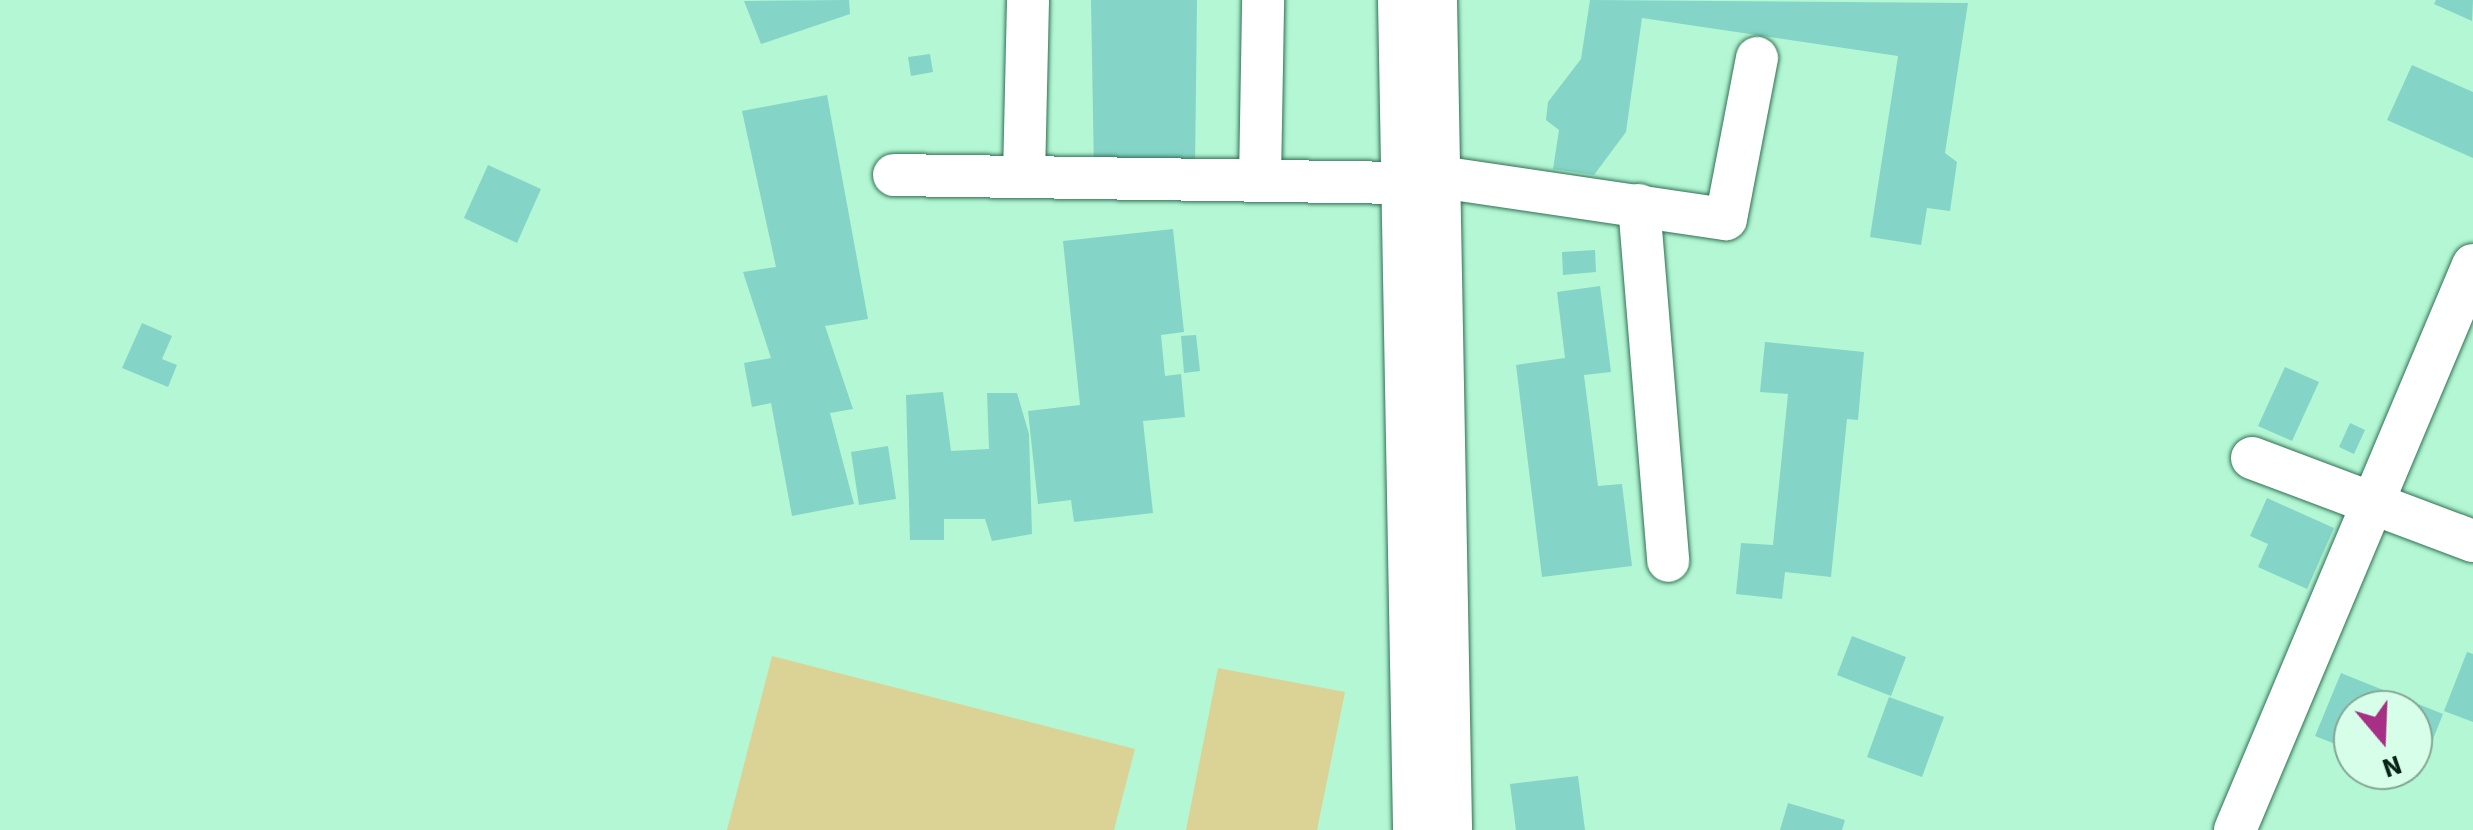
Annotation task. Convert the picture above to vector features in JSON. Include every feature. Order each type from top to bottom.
[{"type":"street","points":[[1024,176],[1028,0]]},
{"type":"street","points":[[1260,180],[1264,0]]},
{"type":"street","points":[[1399,0],[1414,176],[1451,830]]},
{"type":"street","points":[[1414,830],[1414,176],[1436,0]]},
{"type":"street","points":[[894,174],[1260,180],[1414,176],[1726,219],[1758,58]]},
{"type":"street","points":[[1639,205],[1668,561]]},
{"type":"street","points":[[2235,830],[2473,265]]},
{"type":"street","points":[[2252,458],[2473,541]]},
{"type":"shaded area","points":[[772,656],[1135,749],[1114,830],[727,830]]},
{"type":"shaded area","points":[[1218,668],[1345,692],[1317,830],[1186,830]]},
{"type":"building","points":[[849,0],[850,14],[761,44],[744,1]]},
{"type":"building","points":[[1091,0],[1197,0],[1195,170],[1094,173]]},
{"type":"building","points":[[1590,0],[1968,3],[1945,153],[1957,162],[1950,211],[1927,208],[1921,245],[1870,237],[1898,56],[1642,18],[1626,132],[1594,175],[1553,169],[1559,130],[1546,120],[1548,102],[1581,59]]},
{"type":"building","points":[[2436,0],[2473,0],[2472,21],[2434,4]]},
{"type":"building","points":[[930,54],[933,72],[911,76],[908,57]]},
{"type":"building","points":[[2412,65],[2473,92],[2473,158],[2387,120]]},
{"type":"building","points":[[827,95],[868,319],[825,326],[853,409],[830,413],[854,504],[792,516],[771,403],[752,407],[744,363],[771,358],[743,272],[776,267],[742,111]]},
{"type":"building","points":[[488,165],[541,189],[517,243],[464,218]]},
{"type":"building","points":[[1173,229],[1184,332],[1161,335],[1165,376],[1181,374],[1185,417],[1143,421],[1153,513],[1074,522],[1071,500],[1038,504],[1028,411],[1080,405],[1063,241]]},
{"type":"building","points":[[1595,250],[1596,272],[1563,275],[1562,252]]},
{"type":"building","points":[[1600,286],[1611,372],[1584,375],[1598,486],[1622,484],[1632,566],[1542,577],[1516,365],[1565,358],[1557,292]]},
{"type":"building","points":[[142,323],[172,336],[162,359],[177,365],[168,387],[122,368]]},
{"type":"building","points":[[1196,335],[1200,371],[1184,373],[1181,336]]},
{"type":"building","points":[[1765,342],[1864,352],[1858,420],[1847,419],[1831,577],[1785,572],[1782,599],[1736,594],[1741,543],[1773,545],[1788,394],[1760,392]]},
{"type":"building","points":[[2285,367],[2319,382],[2292,441],[2258,426]]},
{"type":"building","points":[[943,392],[951,451],[989,449],[987,393],[1017,393],[1029,434],[1032,534],[992,541],[985,519],[944,519],[944,540],[910,540],[906,395]]},
{"type":"building","points":[[2350,423],[2365,430],[2354,454],[2339,447]]},
{"type":"building","points":[[888,446],[896,499],[859,505],[851,452]]},
{"type":"building","points":[[2267,498],[2334,528],[2307,589],[2258,567],[2268,544],[2250,536]]},
{"type":"building","points":[[1852,636],[1906,657],[1891,696],[1837,675]]},
{"type":"building","points":[[2467,652],[2473,654],[2473,722],[2444,711]]},
{"type":"building","points":[[2341,673],[2383,690],[2334,690]]},
{"type":"building","points":[[2333,692],[2333,743],[2315,736]]},
{"type":"building","points":[[1889,697],[1944,717],[1922,777],[1867,757]]},
{"type":"building","points":[[2433,710],[2443,714],[2433,739]]},
{"type":"building","points":[[1578,776],[1585,830],[1516,830],[1510,784]]},
{"type":"building","points":[[1788,803],[1845,820],[1842,830],[1780,830]]}]
